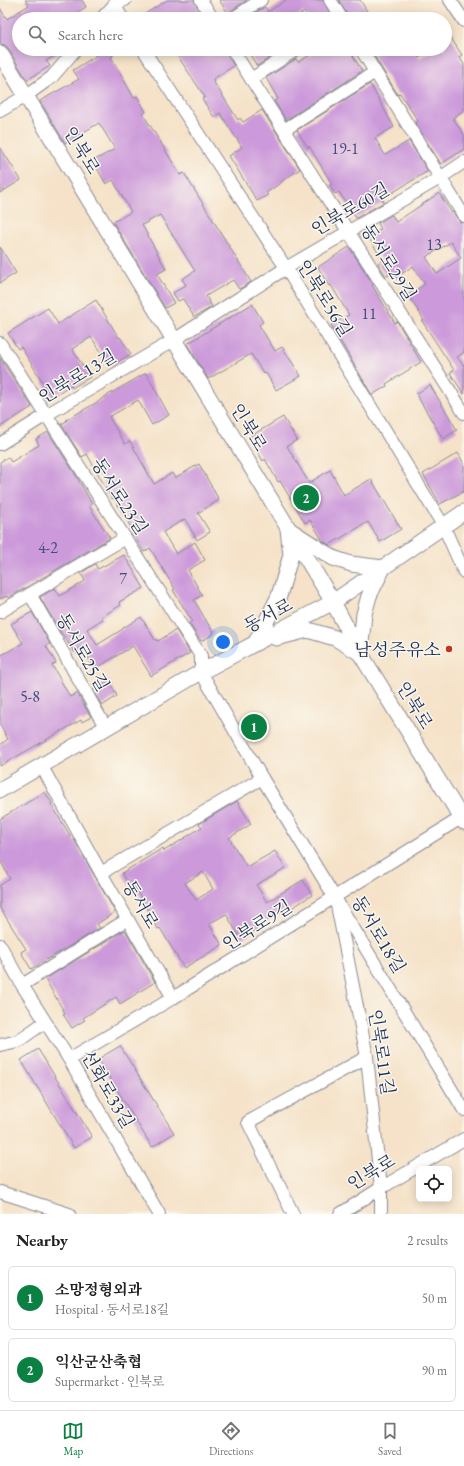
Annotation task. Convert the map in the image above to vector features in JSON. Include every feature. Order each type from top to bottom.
[{"type":"street","points":[[107,12],[114,2],[126,0]]},
{"type":"street","points":[[201,0],[209,12]]},
{"type":"street","points":[[243,12],[262,0]]},
{"type":"street","points":[[330,0],[338,12]]},
{"type":"street","points":[[450,0],[464,21]]},
{"type":"street","points":[[114,2],[119,12]]},
{"type":"street","name":"인북로","points":[[0,53],[332,602],[360,653],[463,819]]},
{"type":"street","points":[[0,110],[26,95],[52,77],[70,56]]},
{"type":"street","name":"인북로56길","points":[[148,56],[286,268],[443,525],[464,572]]},
{"type":"street","name":"동서로29길","points":[[236,56],[464,413]]},
{"type":"street","points":[[251,79],[286,56]]},
{"type":"street","points":[[365,56],[464,216]]},
{"type":"street","points":[[284,130],[375,72]]},
{"type":"street","name":"인북로60길","points":[[174,340],[286,268],[440,178],[464,162]]},
{"type":"street","name":"인북로13길","points":[[0,444],[46,415],[174,340]]},
{"type":"street","name":"동서로23길","points":[[0,342],[201,656],[202,672]]},
{"type":"street","name":"동서로","points":[[0,790],[42,767],[202,672],[332,602],[464,512]]},
{"type":"street","points":[[256,642],[308,630],[335,638],[360,653],[364,614],[369,596],[383,568],[351,564],[333,558],[288,529]]},
{"type":"street","points":[[256,642],[279,596],[291,555],[288,529]]},
{"type":"street","points":[[0,612],[125,538]]},
{"type":"street","name":"동서로25길","points":[[30,594],[106,728]]},
{"type":"street","name":"동서로18길","points":[[202,672],[262,778],[336,897],[464,1110]]},
{"type":"street","name":"동서로","points":[[42,767],[173,998]]},
{"type":"street","points":[[101,873],[262,778]]},
{"type":"street","name":"인북로9길","points":[[69,1059],[173,998],[463,819]]},
{"type":"street","name":"인북로11길","points":[[336,897],[367,1057],[381,1188],[381,1214]]},
{"type":"street","points":[[22,985],[128,919]]},
{"type":"street","name":"선화로33길","points":[[0,945],[22,985],[69,1059],[159,1214]]},
{"type":"street","points":[[0,1045],[18,1041],[45,1022]]},
{"type":"street","points":[[293,1214],[248,1122],[367,1057]]},
{"type":"street","name":"인북로","points":[[340,1214],[464,1139]]},
{"type":"street","points":[[0,1192],[69,1214]]},
{"type":"building","points":[[25,0],[82,0],[86,7],[78,12],[18,12],[29,5]]},
{"type":"building","points":[[167,0],[194,0],[200,12],[148,12]]},
{"type":"building","points":[[219,0],[247,0],[229,12],[227,12]]},
{"type":"building","points":[[286,0],[323,0],[329,12],[304,12],[268,12]]},
{"type":"building","points":[[339,0],[360,0],[368,12],[345,12]]},
{"type":"building","points":[[265,7],[268,12],[256,12]]},
{"type":"building","points":[[0,8],[7,19],[12,16],[12,55],[5,45],[0,44]]},
{"type":"building","points":[[452,40],[462,55],[459,57],[464,64],[464,110],[453,118],[464,135],[464,149],[441,164],[415,123],[418,121],[400,93],[398,95],[374,56],[418,56],[419,58],[422,56],[452,56]]},
{"type":"building","points":[[13,56],[54,56],[46,61],[50,66],[27,80]]},
{"type":"building","points":[[96,56],[113,56],[111,57],[134,98],[137,96],[146,112],[143,114],[180,175],[184,173],[251,282],[239,289],[233,280],[206,296],[212,307],[194,317],[183,299],[178,301],[173,293],[186,285],[182,279],[195,271],[160,215],[142,225],[166,269],[157,274],[174,303],[165,308],[113,222],[131,212],[113,180],[106,184],[93,161],[115,149],[99,123],[65,143],[40,101],[79,79],[73,70]]},
{"type":"building","points":[[178,56],[229,56],[234,66],[213,79],[213,81],[238,120],[240,118],[243,122],[262,110],[300,169],[266,193],[268,195],[257,201],[229,156],[242,147],[220,113],[214,117],[202,99],[205,97]]},
{"type":"building","points":[[251,56],[272,56],[257,66]]},
{"type":"building","points":[[309,56],[353,56],[362,71],[286,120],[274,101],[278,99],[266,78],[296,59],[298,62]]},
{"type":"building","points":[[370,84],[394,127],[375,138],[385,155],[409,141],[428,171],[382,199],[384,202],[356,218],[339,192],[335,194],[330,185],[332,184],[309,146],[308,148],[297,130]]},
{"type":"building","points":[[0,147],[21,180],[0,193]]},
{"type":"building","points":[[439,193],[452,213],[453,212],[460,222],[464,223],[464,352],[457,357],[463,365],[464,364],[464,394],[450,373],[454,370],[422,321],[424,320],[408,295],[425,284],[413,266],[394,279],[391,274],[386,276],[378,263],[383,260],[368,237],[381,229],[378,223],[392,215],[396,222]],"holes":[[[451,242],[461,258],[437,274],[426,257]]]},
{"type":"building","points":[[0,247],[16,273],[0,283]]},
{"type":"building","points":[[349,247],[373,284],[372,285],[395,323],[397,321],[421,362],[386,384],[387,386],[372,395],[331,325],[349,315],[318,267]]},
{"type":"building","points":[[96,300],[119,338],[120,337],[131,354],[111,366],[91,337],[72,349],[90,377],[72,388],[71,385],[52,397],[21,347],[18,349],[8,333],[48,308],[58,324]]},
{"type":"building","points":[[252,304],[263,322],[259,325],[275,351],[282,347],[301,376],[276,390],[266,373],[264,374],[251,354],[208,379],[187,344]]},
{"type":"building","points":[[0,358],[32,407],[0,427]]},
{"type":"building","points":[[146,373],[169,415],[152,425],[138,400],[109,417],[125,444],[130,441],[154,484],[172,473],[175,478],[199,464],[219,500],[198,513],[210,532],[197,540],[185,519],[163,532],[176,554],[195,542],[205,560],[188,570],[202,595],[194,600],[214,634],[201,641],[189,623],[192,621],[173,590],[175,589],[150,548],[144,552],[114,498],[112,499],[87,454],[82,457],[61,424]]},
{"type":"building","points":[[430,385],[457,430],[443,439],[416,394]]},
{"type":"building","points":[[283,417],[297,440],[287,446],[309,483],[330,470],[344,495],[371,479],[401,529],[380,542],[368,522],[329,545],[323,541],[310,520],[305,523],[280,481],[278,482],[265,459],[263,461],[249,437]]},
{"type":"building","points":[[48,432],[75,474],[92,504],[89,506],[110,538],[8,598],[7,596],[0,599],[0,462],[8,457],[11,462],[39,445],[36,439]]},
{"type":"building","points":[[458,453],[464,464],[464,491],[440,504],[423,474]]},
{"type":"building","points":[[124,555],[144,588],[119,602],[121,605],[101,617],[103,619],[87,629],[97,645],[141,617],[155,640],[158,641],[176,630],[190,653],[151,676],[133,646],[95,669],[82,647],[74,652],[40,597],[55,588],[60,596],[85,581],[81,573],[95,564],[98,569]]},
{"type":"building","points":[[32,612],[50,644],[46,646],[56,663],[52,665],[70,697],[77,693],[91,717],[82,722],[81,720],[0,766],[0,745],[8,739],[0,725],[0,656],[23,643],[11,624]]},
{"type":"building","points":[[109,681],[117,696],[102,706],[93,690]]},
{"type":"building","points":[[45,792],[115,912],[97,924],[100,928],[31,969],[21,952],[26,949],[0,908],[0,885],[10,879],[0,860],[0,819]]},
{"type":"building","points":[[237,801],[251,824],[229,838],[247,867],[275,851],[285,868],[256,885],[267,902],[303,880],[312,895],[287,911],[286,909],[255,928],[256,930],[241,939],[226,914],[209,924],[222,945],[184,968],[160,928],[158,929],[149,916],[151,915],[132,883],[129,885],[122,873],[163,848],[164,851],[202,827],[199,824]],"holes":[[[203,872],[213,889],[196,900],[185,883]]]},
{"type":"building","points":[[125,930],[155,982],[120,1004],[116,997],[83,1018],[85,1020],[72,1028],[45,979]]},
{"type":"building","points":[[120,1046],[174,1133],[152,1147],[98,1059]]},
{"type":"building","points":[[38,1049],[92,1137],[74,1148],[21,1060]]},
{"type":"place","name":"익산군산축협","points":[[306,498]]},
{"type":"place","name":"남성주유소","points":[[449,649]]},
{"type":"place","name":"소망정형외과","points":[[254,727]]}]
